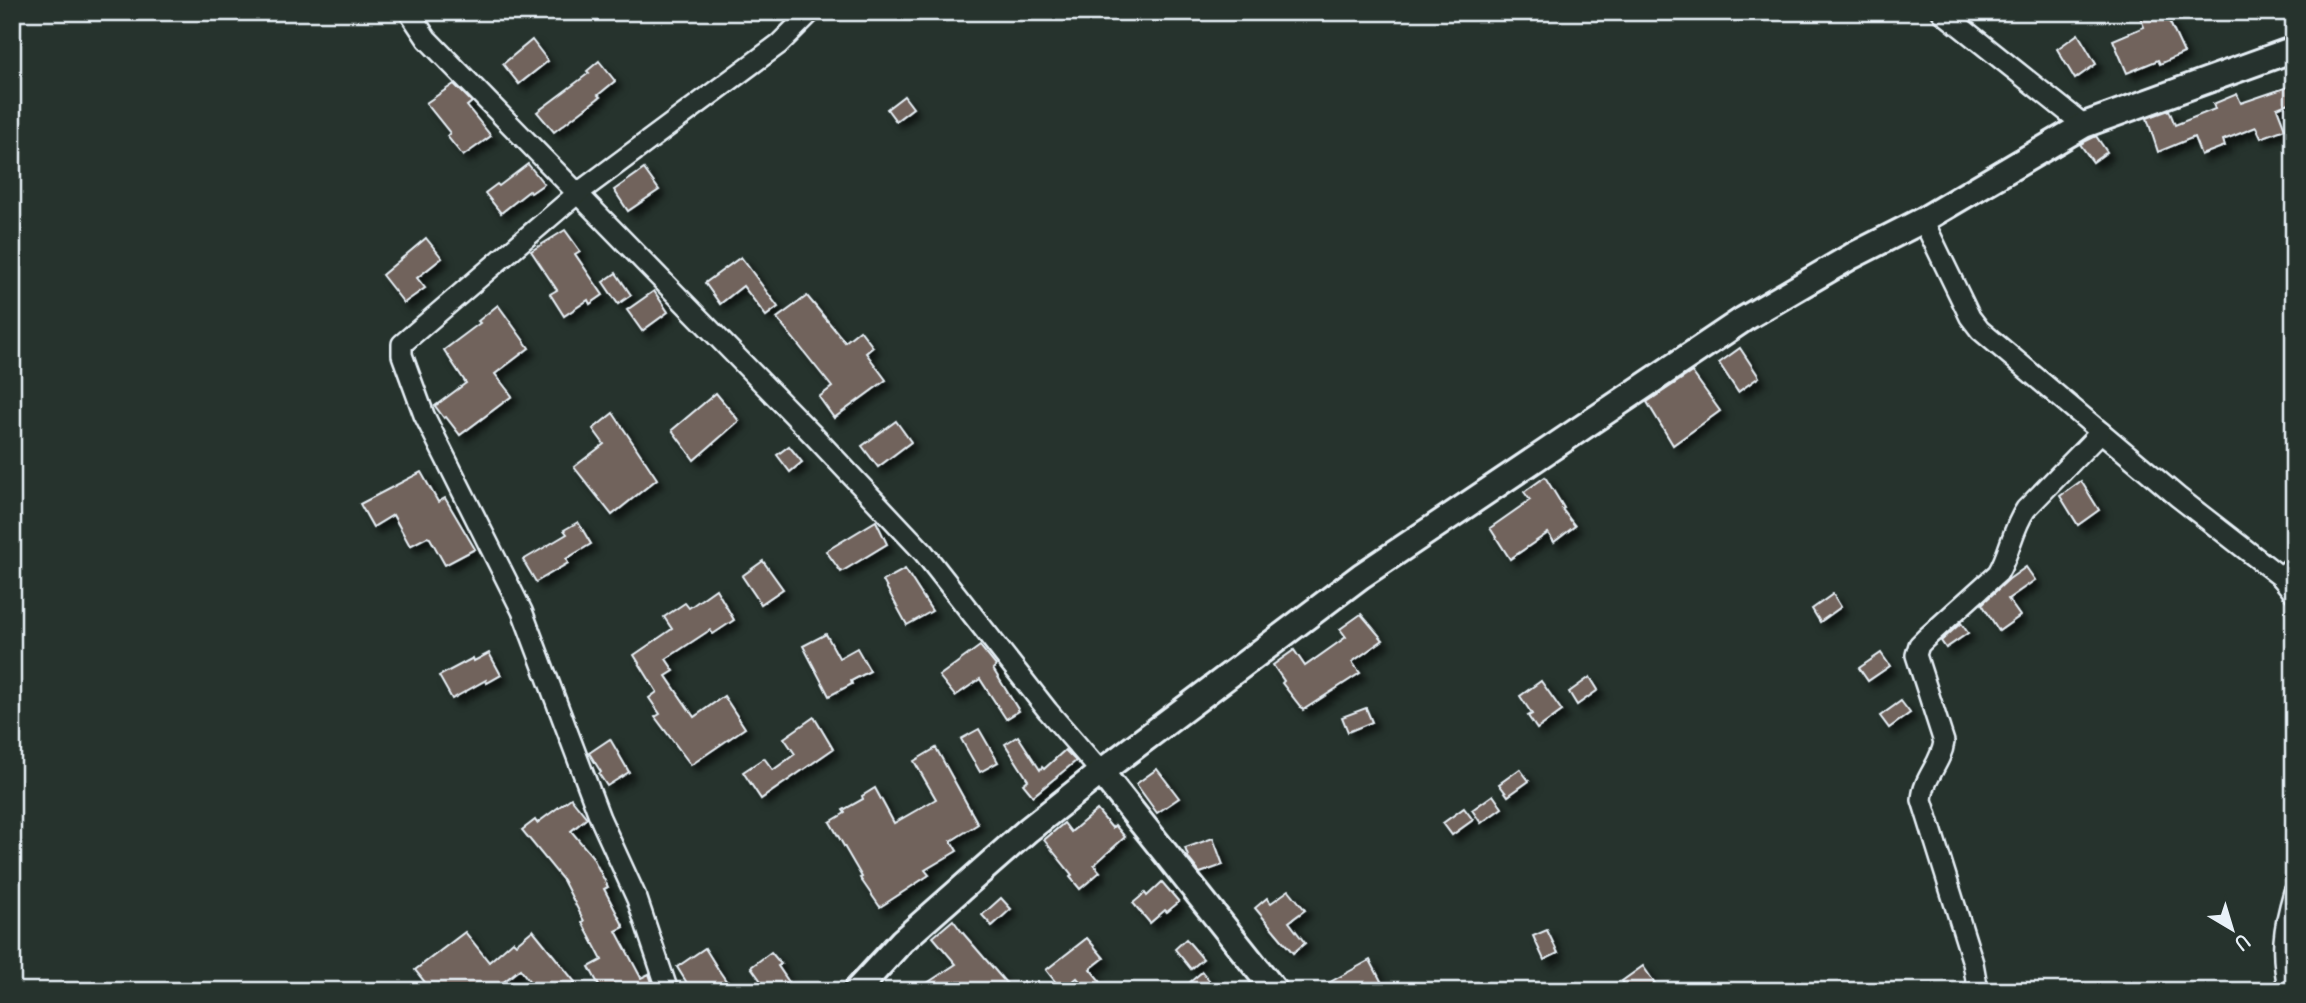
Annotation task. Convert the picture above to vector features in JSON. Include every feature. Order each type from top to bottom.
[{"type":"street","points":[[409,12],[427,39],[924,553],[1275,991]]},
{"type":"street","points":[[668,991],[637,899],[600,818],[523,611],[424,415],[402,355],[402,344],[578,193],[779,44],[811,12]]},
{"type":"street","points":[[1942,12],[2084,125]]},
{"type":"street","points":[[856,991],[902,941],[1028,830],[1101,772],[1361,576],[1744,319],[1852,256],[1923,220],[2084,125],[2294,49]]},
{"type":"street","points":[[1923,220],[1970,317],[1980,330],[2209,522],[2287,571],[2294,593]]},
{"type":"street","points":[[1978,991],[1973,964],[1922,800],[1922,786],[1942,756],[1944,742],[1916,655],[1919,645],[1926,638],[1998,573],[2005,561],[2017,522],[2026,509],[2101,432]]},
{"type":"street","points":[[2288,991],[2283,968],[2282,938],[2294,892]]},
{"type":"building","points":[[2138,12],[2165,12],[2184,53],[2160,64],[2158,60],[2127,73],[2113,40],[2144,27]]},
{"type":"building","points":[[2078,34],[2096,64],[2075,79],[2057,49]]},
{"type":"building","points":[[532,40],[548,61],[519,84],[503,64]]},
{"type":"building","points":[[599,61],[615,81],[598,95],[600,97],[554,132],[537,112],[589,73],[587,71]]},
{"type":"building","points":[[454,84],[472,102],[467,106],[491,136],[463,156],[447,136],[450,133],[426,103]]},
{"type":"building","points":[[2294,85],[2294,101],[2277,108],[2285,129],[2261,138],[2256,127],[2223,140],[2225,146],[2201,155],[2194,137],[2158,152],[2147,118],[2169,110],[2175,125],[2215,109],[2213,104],[2237,94],[2241,103]]},
{"type":"building","points":[[904,96],[913,108],[896,121],[887,109]]},
{"type":"building","points":[[2096,136],[2107,152],[2093,162],[2080,144]]},
{"type":"building","points":[[528,164],[544,184],[531,193],[529,191],[501,213],[485,193]]},
{"type":"building","points":[[644,169],[659,190],[628,211],[614,190]]},
{"type":"building","points":[[565,230],[580,251],[575,254],[603,295],[590,304],[588,300],[564,316],[550,294],[557,290],[531,251]]},
{"type":"building","points":[[426,238],[442,258],[417,278],[425,288],[404,303],[382,275]]},
{"type":"building","points":[[741,257],[778,307],[766,316],[743,286],[720,304],[705,283]]},
{"type":"building","points":[[616,273],[631,295],[618,304],[603,282]]},
{"type":"building","points":[[654,291],[668,312],[642,331],[627,310]]},
{"type":"building","points":[[807,296],[845,342],[860,330],[873,347],[866,353],[886,380],[834,418],[819,397],[832,387],[777,318]]},
{"type":"building","points":[[498,305],[529,348],[495,374],[512,396],[460,435],[435,406],[466,383],[444,350],[480,323],[478,321]]},
{"type":"building","points":[[1740,348],[1759,377],[1738,392],[1719,363]]},
{"type":"building","points":[[1692,372],[1720,411],[1673,445],[1647,402]]},
{"type":"building","points":[[716,393],[739,421],[694,460],[672,430]]},
{"type":"building","points":[[613,413],[657,479],[612,515],[574,467],[604,444],[593,429]]},
{"type":"building","points":[[896,421],[911,442],[878,467],[862,446]]},
{"type":"building","points":[[789,446],[802,462],[790,472],[777,455]]},
{"type":"building","points":[[421,472],[438,502],[445,498],[475,549],[445,565],[430,538],[410,546],[393,515],[373,527],[360,504]]},
{"type":"building","points":[[1545,477],[1564,508],[1562,509],[1575,526],[1554,542],[1548,533],[1510,559],[1490,528],[1530,500],[1524,492]]},
{"type":"building","points":[[2081,481],[2099,510],[2078,525],[2060,496]]},
{"type":"building","points":[[876,521],[887,544],[841,572],[826,551]]},
{"type":"building","points":[[578,522],[591,544],[566,559],[568,563],[536,582],[523,560],[567,534],[564,530]]},
{"type":"building","points":[[763,561],[783,589],[761,604],[742,576]]},
{"type":"building","points":[[2026,567],[2035,580],[2008,599],[2020,616],[1999,631],[1982,604]]},
{"type":"building","points":[[905,569],[932,611],[907,625],[883,581]]},
{"type":"building","points":[[716,589],[734,620],[713,634],[710,630],[666,659],[674,671],[666,676],[694,717],[724,696],[745,728],[691,765],[655,717],[660,714],[649,698],[657,692],[634,655],[672,629],[664,617],[685,603],[689,608]]},
{"type":"building","points":[[1833,594],[1841,607],[1820,622],[1812,609]]},
{"type":"building","points":[[1361,614],[1383,640],[1352,662],[1360,673],[1303,710],[1282,683],[1284,681],[1273,665],[1294,650],[1305,666],[1346,637],[1340,629]]},
{"type":"building","points":[[1961,623],[1968,633],[1946,648],[1941,641]]},
{"type":"building","points":[[826,634],[839,658],[857,648],[870,671],[829,696],[803,646]]},
{"type":"building","points":[[980,646],[996,666],[993,669],[1019,711],[1006,719],[980,679],[955,696],[939,676]]},
{"type":"building","points":[[489,653],[501,675],[487,683],[486,680],[452,699],[439,676],[473,658],[474,661]]},
{"type":"building","points":[[1881,653],[1890,666],[1868,681],[1859,668]]},
{"type":"building","points":[[1590,677],[1598,690],[1577,705],[1569,692]]},
{"type":"building","points":[[1541,681],[1562,711],[1537,729],[1528,716],[1532,714],[1520,696]]},
{"type":"building","points":[[1901,701],[1910,713],[1889,728],[1880,716]]},
{"type":"building","points":[[1366,708],[1372,722],[1348,732],[1342,717]]},
{"type":"building","points":[[814,717],[833,749],[761,799],[743,772],[764,758],[773,770],[795,754],[784,738]]},
{"type":"building","points":[[979,729],[998,762],[980,772],[961,739]]},
{"type":"building","points":[[1018,736],[1040,770],[1065,750],[1076,761],[1033,796],[1023,784],[1028,780],[1005,744]]},
{"type":"building","points":[[610,739],[629,772],[607,786],[589,753]]},
{"type":"building","points":[[936,748],[978,824],[951,841],[957,851],[925,870],[929,875],[880,907],[860,878],[862,877],[830,822],[875,788],[894,823],[936,799],[914,761]]},
{"type":"building","points":[[1157,769],[1179,798],[1157,813],[1136,784]]},
{"type":"building","points":[[1520,769],[1529,781],[1508,796],[1499,784]]},
{"type":"building","points":[[1493,795],[1502,808],[1481,823],[1472,810]]},
{"type":"building","points":[[571,798],[587,818],[571,831],[592,856],[608,887],[604,889],[624,927],[616,931],[641,978],[649,974],[655,991],[602,991],[589,967],[602,960],[582,922],[584,921],[563,880],[522,830],[535,820],[537,823]]},
{"type":"building","points":[[1464,808],[1473,820],[1452,835],[1443,823]]},
{"type":"building","points":[[1097,810],[1112,828],[1115,825],[1125,837],[1094,865],[1100,872],[1080,889],[1044,840],[1064,823],[1071,832]]},
{"type":"building","points":[[1213,838],[1223,865],[1200,873],[1189,859],[1185,848]]},
{"type":"building","points":[[1162,882],[1179,902],[1150,923],[1133,903],[1145,893],[1147,896]]},
{"type":"building","points":[[1289,890],[1305,910],[1289,922],[1305,943],[1293,953],[1255,908],[1267,898],[1271,903]]},
{"type":"building","points":[[1001,898],[1011,909],[992,926],[982,915]]},
{"type":"building","points":[[953,920],[1013,991],[915,991],[956,964],[933,937]]},
{"type":"building","points":[[533,930],[575,982],[564,991],[537,991],[520,969],[492,991],[432,991],[415,970],[465,932],[489,962],[513,941],[516,944]]},
{"type":"building","points":[[1547,930],[1558,953],[1544,960],[1533,936]]},
{"type":"building","points":[[1087,938],[1104,958],[1090,969],[1108,991],[1088,991],[1077,978],[1062,990],[1046,970]]},
{"type":"building","points":[[1186,939],[1203,959],[1191,969],[1175,949]]},
{"type":"building","points":[[705,948],[733,991],[692,991],[677,967]]},
{"type":"building","points":[[771,952],[781,964],[778,966],[795,991],[768,991],[751,967]]},
{"type":"building","points":[[1370,960],[1382,983],[1367,991],[1314,991]]},
{"type":"building","points":[[1643,966],[1660,991],[1629,991],[1622,981]]},
{"type":"building","points":[[1202,972],[1218,991],[1198,991],[1190,982]]}]
